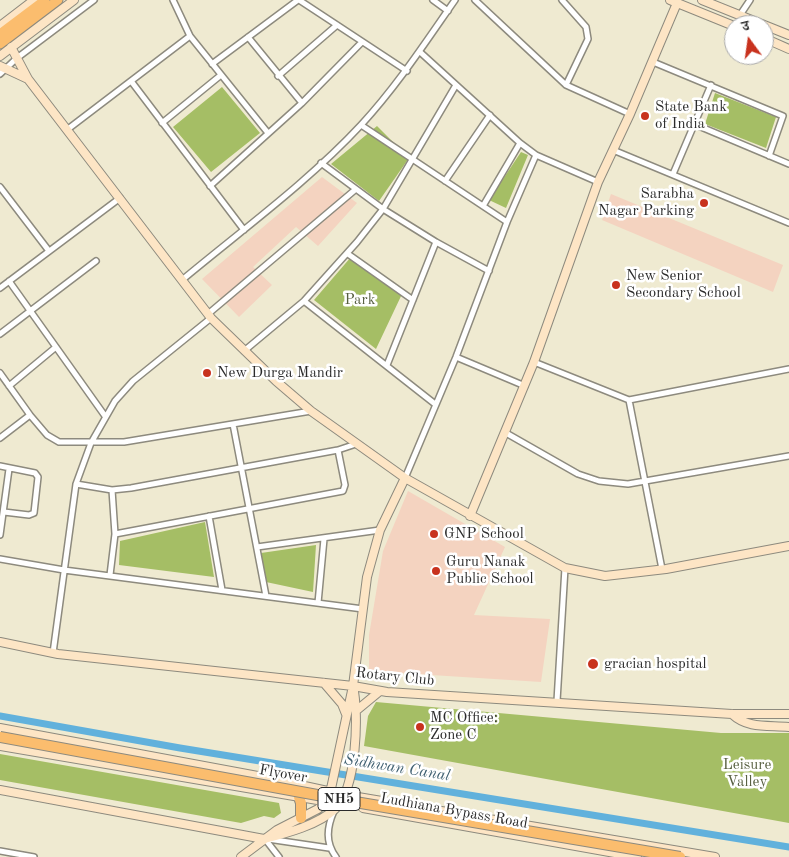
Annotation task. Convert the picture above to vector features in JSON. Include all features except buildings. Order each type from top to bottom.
[{"type":"highway","name":"Flyover","points":[[0,737],[360,803],[680,857]]},
{"type":"highway","points":[[299,797],[302,803],[301,818]]},
{"type":"main road","points":[[0,34],[45,0]]},
{"type":"main road","points":[[0,44],[58,0]]},
{"type":"street","points":[[0,26],[34,0]]},
{"type":"street","points":[[0,56],[74,0]]},
{"type":"street","points":[[0,74],[3,67],[94,0]]},
{"type":"street","points":[[173,0],[190,36],[268,134]]},
{"type":"street","points":[[212,64],[299,0],[407,72]]},
{"type":"street","points":[[433,0],[448,11]]},
{"type":"street","points":[[182,280],[321,164],[360,125],[407,72],[455,0]]},
{"type":"street","points":[[475,0],[566,85],[630,114]]},
{"type":"street","points":[[562,0],[586,27],[588,33],[588,39],[566,85]]},
{"type":"street","points":[[702,0],[740,15],[750,0]]},
{"type":"street","points":[[470,516],[525,386],[598,182],[653,62],[675,1],[724,22]]},
{"type":"street","points":[[278,76],[337,26]]},
{"type":"street","points":[[774,29],[789,35]]},
{"type":"street","points":[[68,129],[190,36]]},
{"type":"street","points":[[248,38],[302,103]]},
{"type":"street","points":[[210,186],[302,103],[362,42]]},
{"type":"street","points":[[774,42],[789,49]]},
{"type":"street","points":[[11,47],[28,79],[210,316],[244,351],[311,411],[405,478],[565,568],[605,576],[662,570],[789,546]]},
{"type":"street","points":[[420,52],[520,143],[536,155],[598,182]]},
{"type":"street","points":[[653,62],[783,116],[769,156]]},
{"type":"street","points":[[3,67],[28,79]]},
{"type":"street","points":[[162,123],[221,75]]},
{"type":"street","points":[[131,81],[244,230]]},
{"type":"street","points":[[244,351],[304,300],[348,254],[383,209],[456,85]]},
{"type":"street","points":[[673,174],[711,85]]},
{"type":"street","points":[[445,181],[490,115]]},
{"type":"street","points":[[694,124],[789,164]]},
{"type":"street","points":[[360,125],[507,222]]},
{"type":"street","points":[[483,206],[520,143]]},
{"type":"street","points":[[613,150],[789,223]]},
{"type":"street","points":[[241,857],[264,838],[318,809],[326,802],[331,790],[353,686],[367,577],[380,530],[405,478],[456,357],[507,222],[536,155]]},
{"type":"street","points":[[321,164],[383,209],[436,242],[489,271]]},
{"type":"street","points":[[53,653],[76,484],[91,443],[105,416],[133,381],[356,189]]},
{"type":"street","points":[[1,190],[49,251]]},
{"type":"street","points":[[0,288],[120,198]]},
{"type":"street","points":[[387,365],[436,242]]},
{"type":"street","points":[[348,254],[413,300]]},
{"type":"street","points":[[0,334],[96,261]]},
{"type":"street","points":[[9,281],[105,416]]},
{"type":"street","points":[[304,300],[435,404]]},
{"type":"street","points":[[9,386],[56,347]]},
{"type":"street","points":[[456,357],[525,386]]},
{"type":"street","points":[[534,362],[629,400],[789,369]]},
{"type":"street","points":[[0,373],[30,415],[48,435],[59,442],[91,443],[141,440],[311,411]]},
{"type":"street","points":[[629,400],[662,570]]},
{"type":"street","points":[[0,438],[30,415]]},
{"type":"street","points":[[233,424],[266,596]]},
{"type":"street","points":[[506,433],[578,474],[610,483],[645,483],[789,456]]},
{"type":"street","points":[[76,484],[112,490],[338,450],[356,444]]},
{"type":"street","points":[[115,534],[342,491],[345,485],[338,450]]},
{"type":"street","points":[[0,466],[35,473],[38,477],[34,513],[29,515],[4,512]]},
{"type":"street","points":[[0,535],[9,469]]},
{"type":"street","points":[[110,575],[115,534],[112,490]]},
{"type":"street","points":[[209,516],[222,590]]},
{"type":"street","points":[[257,547],[380,530]]},
{"type":"street","points":[[318,603],[324,539]]},
{"type":"street","points":[[0,559],[64,570],[363,609]]},
{"type":"street","points":[[556,701],[565,568]]},
{"type":"street","name":"Rotary Club","points":[[0,642],[53,653],[353,686],[380,691],[732,714],[789,714]]},
{"type":"street","points":[[324,683],[342,704],[346,714]]},
{"type":"street","points":[[336,857],[329,848],[328,832],[337,807],[346,793],[353,757],[357,710],[353,686]]},
{"type":"street","points":[[357,710],[380,691]]},
{"type":"street","points":[[732,714],[740,722],[748,724],[789,727]]},
{"type":"street","points":[[0,728],[346,793],[715,857]]},
{"type":"street","name":"Ludhiana Bypass Road","points":[[0,746],[299,797],[326,802],[337,807],[637,857]]},
{"type":"street","points":[[0,790],[329,848]]},
{"type":"street","points":[[264,838],[291,831],[337,807]]},
{"type":"street","points":[[264,838],[279,857]]},
{"type":"street","points":[[0,851],[9,855],[34,857]]},
{"type":"shaded area","points":[[322,177],[357,203],[318,246],[296,227],[253,267],[272,285],[239,317],[202,279]]},
{"type":"shaded area","points":[[611,194],[783,265],[773,292],[602,220]]},
{"type":"shaded area","name":"Guru Nanak Public School","points":[[408,491],[505,547],[474,615],[550,619],[541,682],[369,671],[369,635],[383,551]]},
{"type":"green space","points":[[222,87],[260,133],[211,172],[173,127]]},
{"type":"green space","points":[[715,93],[776,117],[766,148],[705,124]]},
{"type":"green space","points":[[377,126],[409,158],[379,201],[331,164]]},
{"type":"green space","points":[[521,152],[528,155],[506,208],[489,200]]},
{"type":"green space","name":"Park","points":[[351,257],[402,294],[376,349],[314,300]]},
{"type":"green space","points":[[205,522],[214,577],[119,565],[120,541]]},
{"type":"green space","points":[[316,545],[313,592],[266,582],[261,553]]},
{"type":"green space","name":"Leisure Valley","points":[[376,702],[721,733],[789,733],[789,823],[364,746],[368,716]]},
{"type":"green space","points":[[0,754],[279,803],[281,813],[274,818],[264,816],[241,823],[0,780]]},
{"type":"waterway","name":"Sidhwan Canal","points":[[0,716],[180,748],[789,847]]},
{"type":"place","name":"State Bank of India","points":[[645,116]]},
{"type":"place","name":"Sarabha Nagar Parking","points":[[704,203]]},
{"type":"place","name":"New Senior Secondary School","points":[[616,285]]},
{"type":"place","name":"New Durga Mandir","points":[[207,373]]},
{"type":"place","name":"GNP School","points":[[434,534]]},
{"type":"place","name":"Guru Nanak Public School","points":[[436,571]]},
{"type":"place","name":"gracian hospital","points":[[593,664]]},
{"type":"place","name":"MC Office: Zone C","points":[[420,727]]}]
